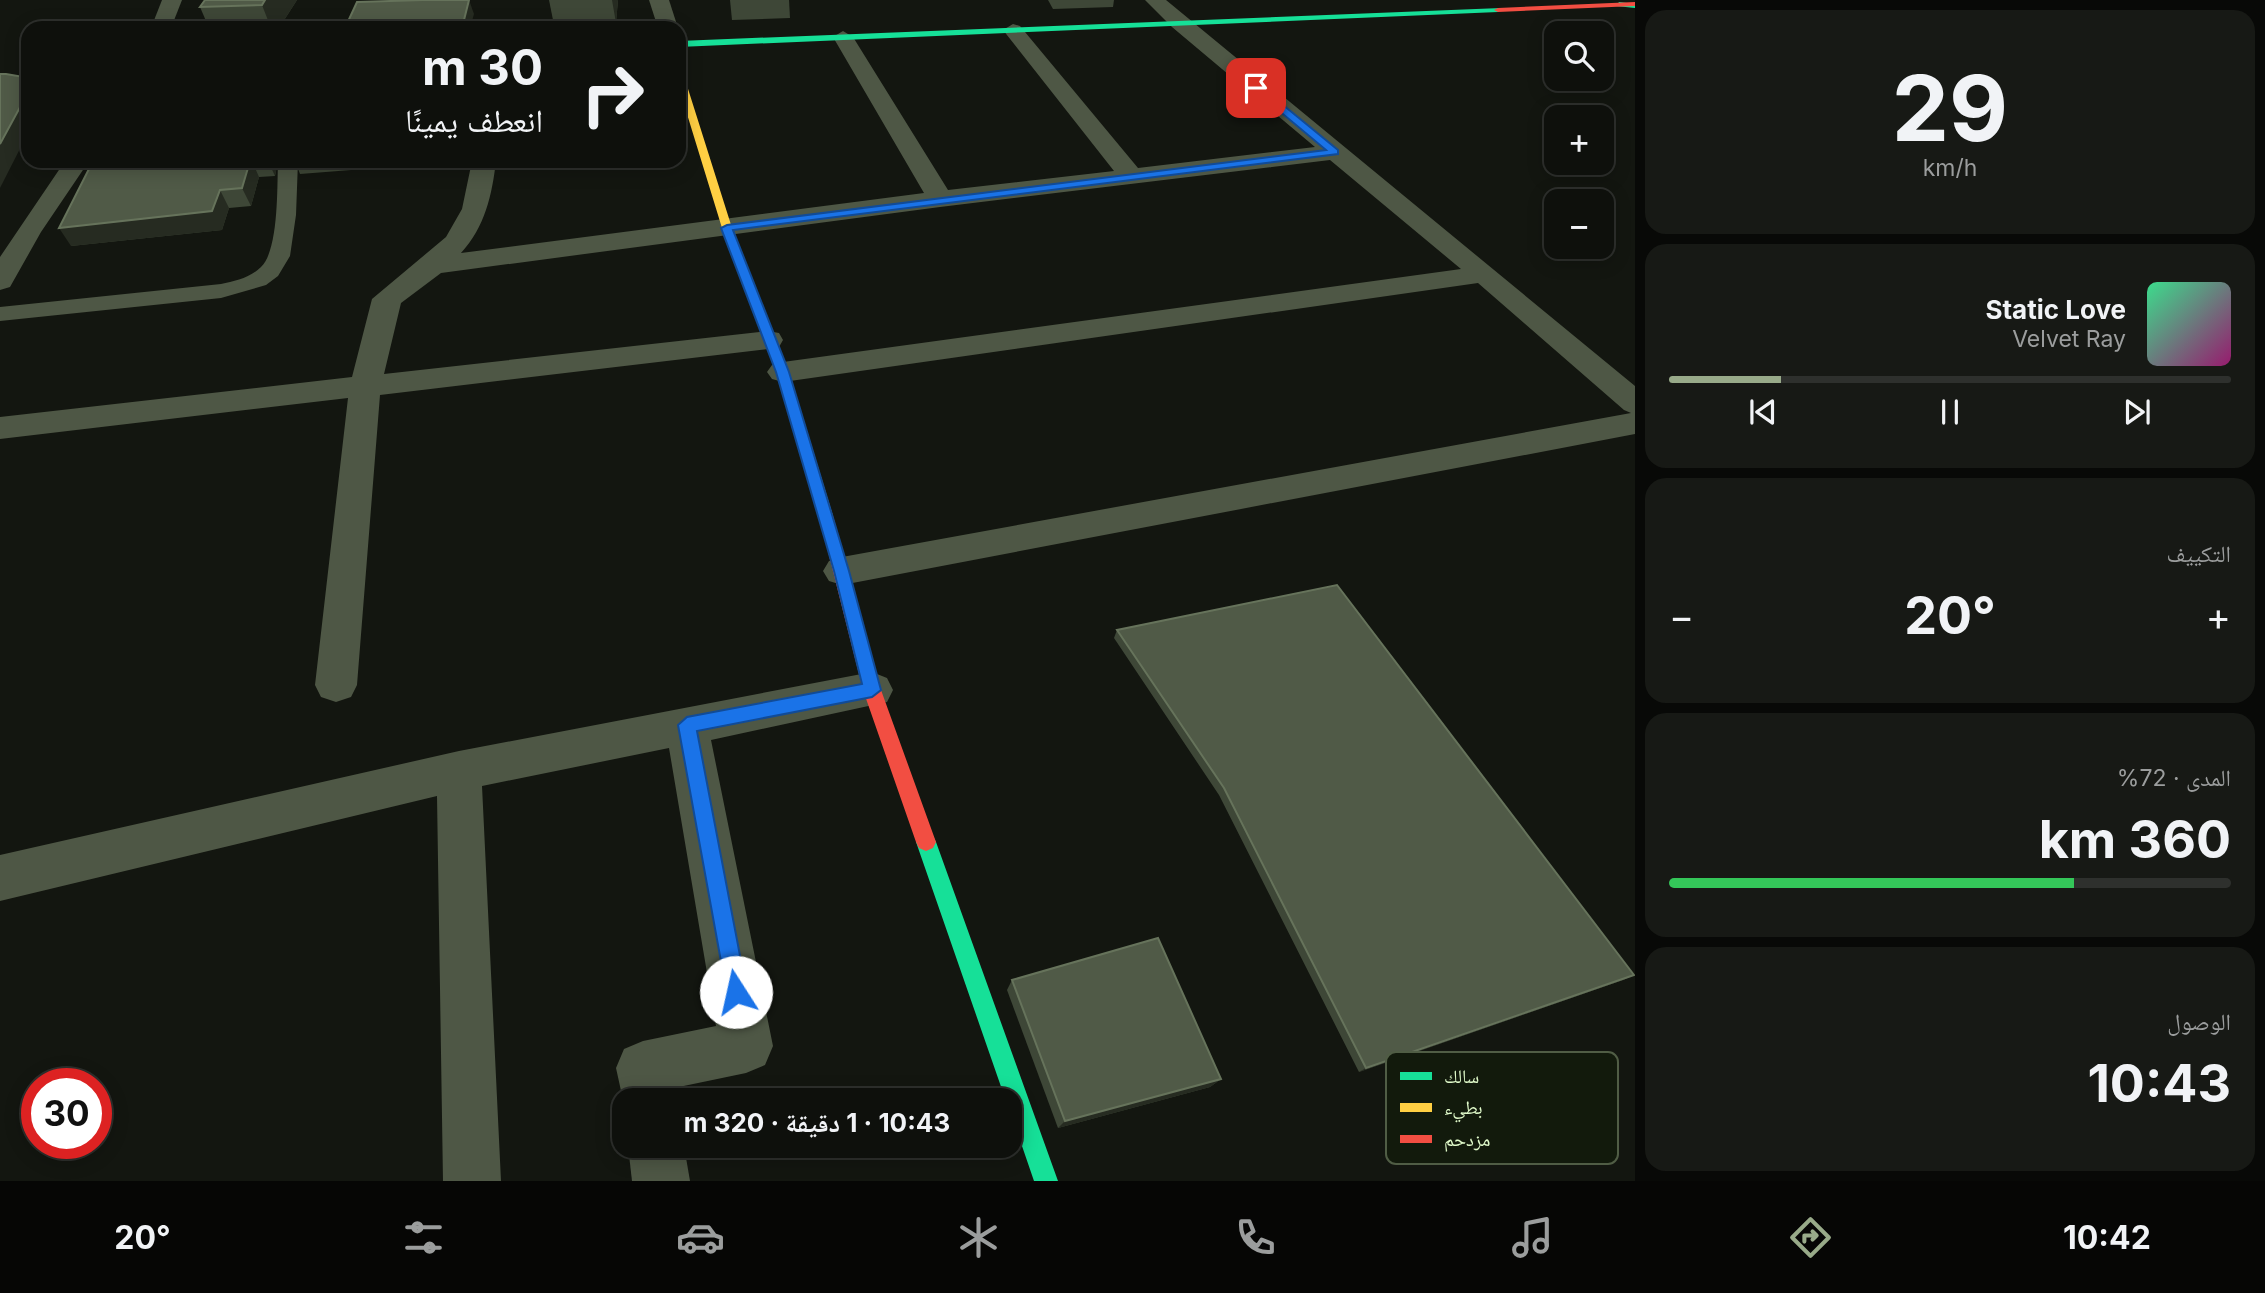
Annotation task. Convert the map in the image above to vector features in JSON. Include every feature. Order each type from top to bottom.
[{"type":"street","points":[[164,21],[172,0]]},
{"type":"street","points":[[659,0],[666,21]]},
{"type":"street","points":[[686,29],[858,25],[1436,0]]},
{"type":"street","points":[[686,44],[1013,30],[1166,11],[1630,5]]},
{"type":"street","points":[[1166,11],[1484,274],[1635,403]]},
{"type":"street","points":[[1013,30],[1132,177]]},
{"type":"street","points":[[843,37],[940,199]]},
{"type":"street","points":[[0,68],[21,66]]},
{"type":"street","points":[[0,84],[21,82]]},
{"type":"street","points":[[686,96],[727,228],[768,340],[783,372],[842,571],[872,690],[1046,1181]]},
{"type":"street","points":[[435,265],[940,199],[1334,152]]},
{"type":"street","points":[[0,281],[28,232],[72,168]]},
{"type":"street","points":[[336,685],[365,388],[387,299],[435,265],[464,232],[476,213],[483,168]]},
{"type":"street","points":[[783,372],[1484,274]]},
{"type":"street","points":[[0,428],[768,340]]},
{"type":"street","points":[[842,571],[1635,423]]},
{"type":"street","points":[[0,878],[459,772],[872,690]]},
{"type":"street","points":[[647,1088],[643,1068],[746,1046],[687,725]]},
{"type":"street","points":[[459,772],[472,1181]]},
{"type":"street","points":[[658,1158],[661,1181]]},
{"type":"lane","points":[[0,314],[221,291],[251,284],[275,265],[287,211],[288,168]]},
{"type":"building","points":[[205,0],[265,0],[262,5],[200,7]]},
{"type":"building","points":[[469,0],[464,21],[348,21],[357,2]]},
{"type":"building","points":[[0,74],[21,76],[21,105],[0,144]]},
{"type":"building","points":[[89,168],[248,168],[242,188],[220,190],[212,211],[59,228]]},
{"type":"building","points":[[1337,585],[1634,975],[1412,1052],[1386,1052],[1386,1061],[1366,1068],[1224,788],[1117,630]]},
{"type":"building","points":[[1158,938],[1221,1079],[1065,1121],[1012,980]]},
{"type":"traffic: fast","points":[[1619,4],[1635,6]]},
{"type":"traffic: fast","points":[[686,44],[1498,10]]},
{"type":"traffic: fast","points":[[0,84],[21,82]]},
{"type":"traffic: fast","points":[[926,842],[1046,1181]]},
{"type":"traffic: slow","points":[[686,96],[727,228],[783,372],[826,516]]},
{"type":"traffic: jam","points":[[1498,10],[1635,4]]},
{"type":"traffic: jam","points":[[826,516],[872,690],[926,842]]},
{"type":"route","points":[[736,992],[687,725],[872,690],[842,571],[783,372],[768,340],[727,228],[940,199],[1334,152],[1256,88]]}]
